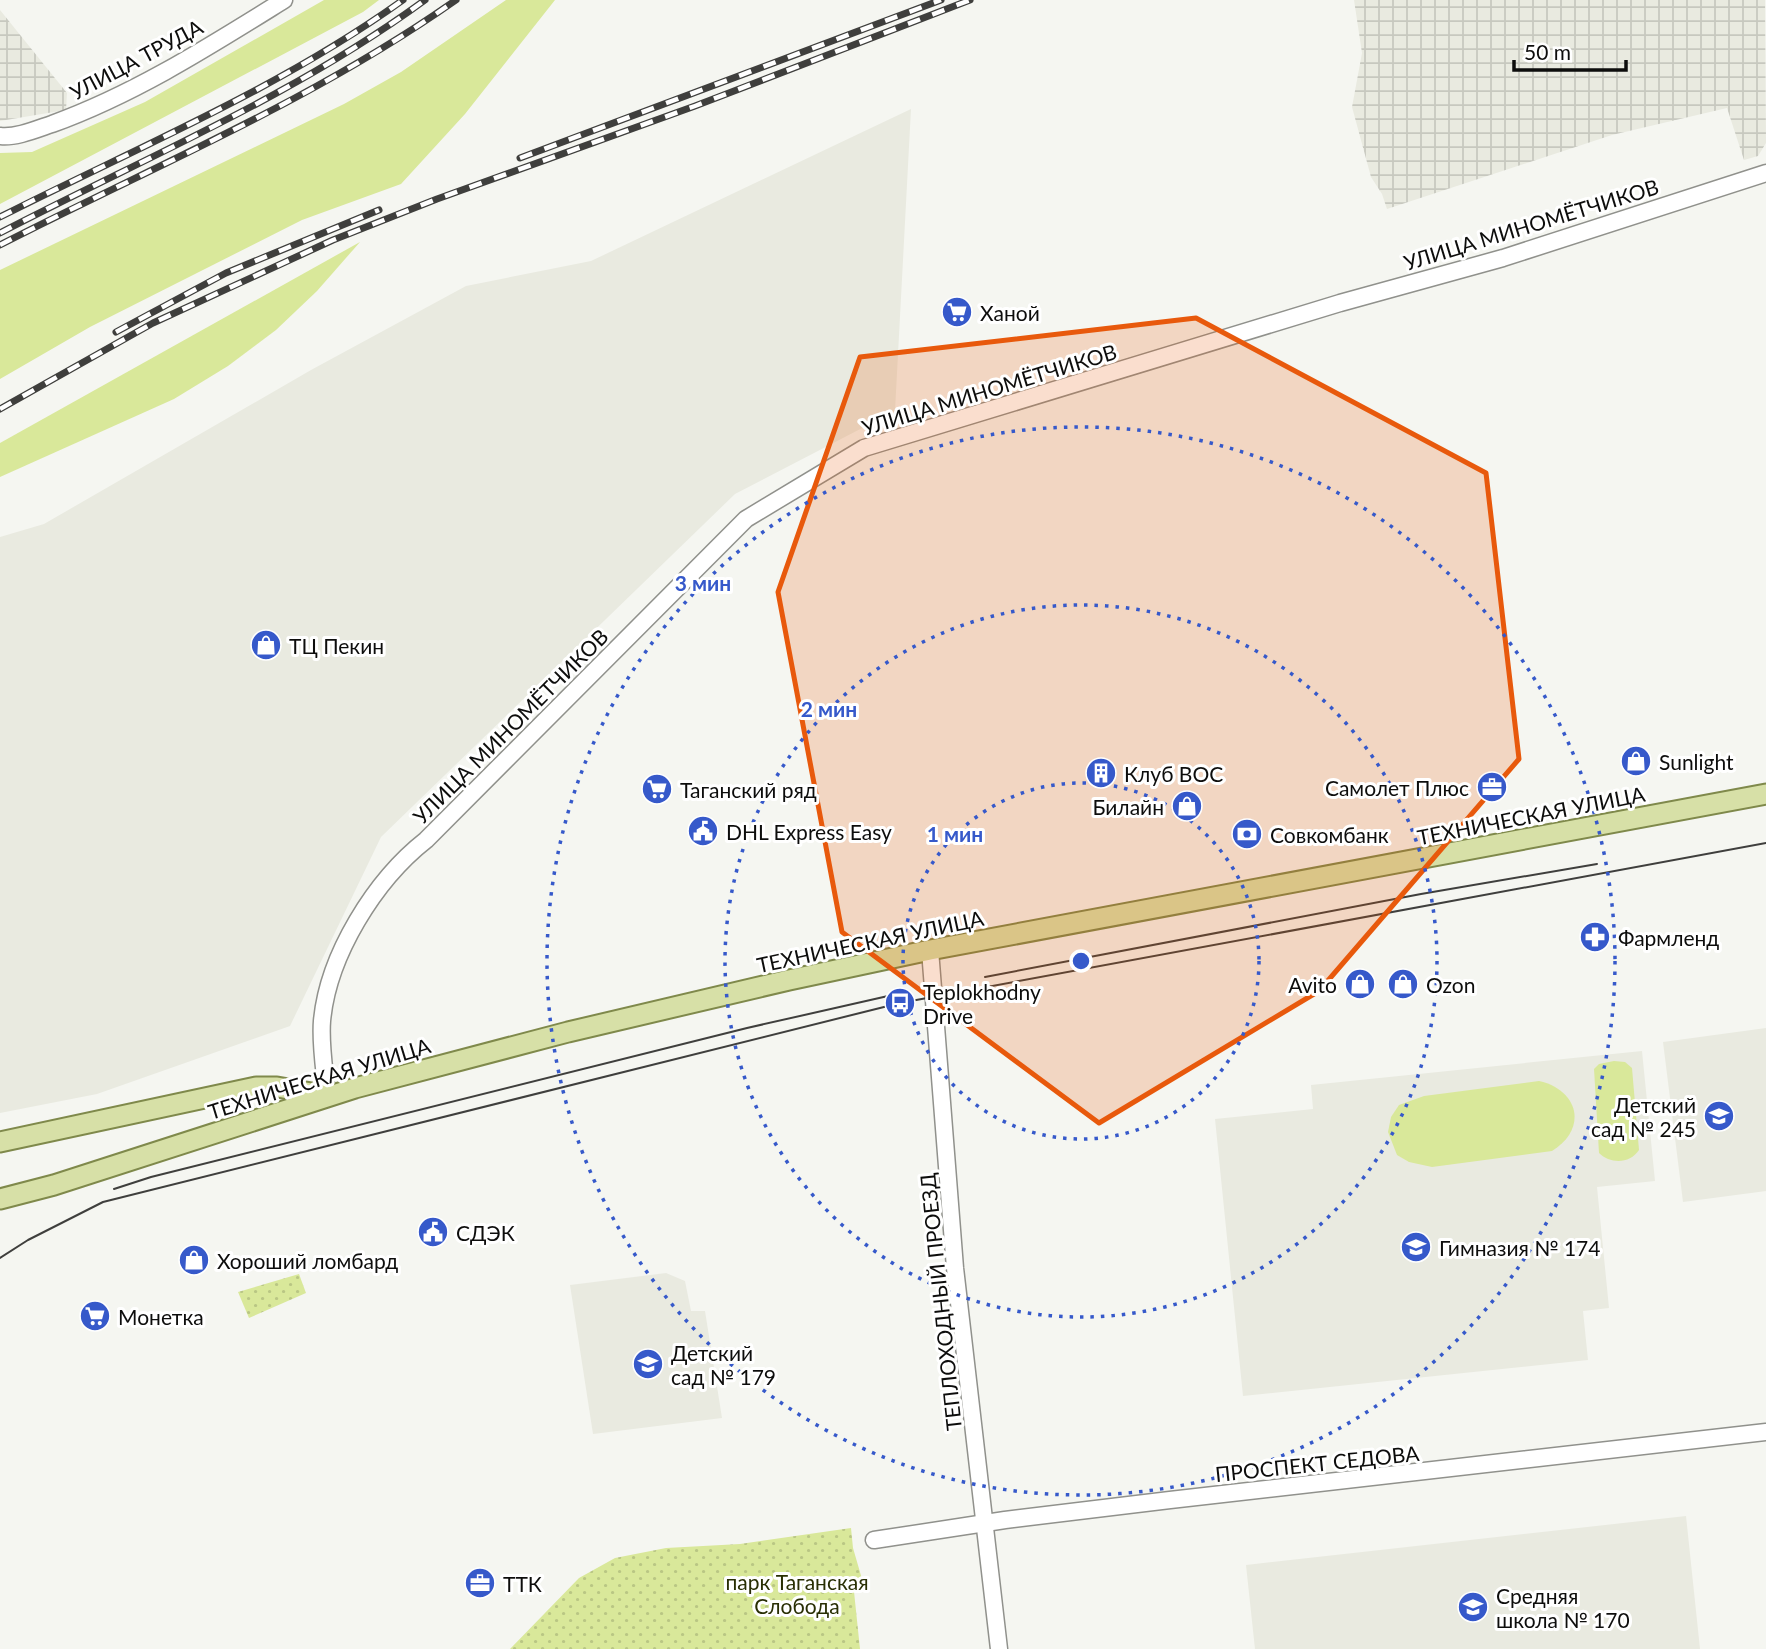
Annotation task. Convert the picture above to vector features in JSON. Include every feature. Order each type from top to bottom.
[{"type":"main road","name":"ТЕХНИЧЕСКАЯ УЛИЦА","points":[[0,1199],[54,1185],[327,1096],[568,1032],[789,980],[930,950],[1766,794]]},
{"type":"main road","points":[[0,1142],[256,1087],[277,1087],[327,1096]]},
{"type":"street","name":"УЛИЦА ТРУДА","points":[[0,136],[40,128],[82,113],[173,68],[284,0]]},
{"type":"street","name":"УЛИЦА МИНОМЁТЧИКОВ","points":[[327,1096],[322,1023],[333,972],[352,930],[389,876],[407,855],[426,840],[746,519],[864,448],[1326,307],[1503,258],[1766,173]]},
{"type":"street","name":"ТЕПЛОХОДНЫЙ ПРОЕЗД","points":[[930,950],[955,1268],[999,1649]]},
{"type":"street","name":"ПРОСПЕКТ СЕДОВА","points":[[874,1540],[985,1523],[1766,1432]]},
{"type":"highlighted area","points":[[1196,318],[1486,473],[1519,759],[1319,991],[1099,1123],[842,932],[778,592],[860,357]]},
{"type":"shaded area","points":[[1354,0],[1765,0],[1766,143],[1758,156],[1744,160],[1727,108],[1612,135],[1387,209],[1382,194],[1371,177],[1352,107],[1362,53]]},
{"type":"shaded area","points":[[0,10],[67,93],[66,110],[0,121]]},
{"type":"shaded area","points":[[911,109],[895,411],[735,494],[381,837],[290,1026],[97,1094],[0,1113],[0,537],[44,524],[311,370],[466,286],[591,261]]},
{"type":"shaded area","name":"Детский сад № 245","points":[[1766,1028],[1766,1191],[1683,1202],[1663,1042]]},
{"type":"shaded area","name":"Гимназия № 174","points":[[1642,1051],[1655,1181],[1597,1187],[1609,1308],[1583,1311],[1588,1360],[1243,1396],[1215,1119],[1313,1109],[1311,1085]]},
{"type":"shaded area","name":"Детский сад № 179","points":[[666,1273],[685,1281],[691,1311],[705,1311],[722,1418],[593,1434],[570,1285]]},
{"type":"shaded area","name":"Средняя школа № 170","points":[[1686,1516],[1700,1649],[1255,1649],[1246,1565]]},
{"type":"green space","points":[[324,0],[379,0],[363,12],[0,204],[0,153],[32,152],[145,102]]},
{"type":"green space","points":[[506,0],[555,0],[465,114],[401,184],[302,220],[90,327],[0,379],[0,270],[344,104],[401,72]]},
{"type":"green space","points":[[360,242],[317,291],[276,330],[228,366],[174,399],[0,477],[0,443]]},
{"type":"green space","points":[[1625,1062],[1632,1068],[1639,1150],[1630,1158],[1620,1161],[1614,1161],[1599,1153],[1594,1069],[1599,1064]]},
{"type":"green space","points":[[1539,1081],[1563,1093],[1574,1111],[1571,1132],[1552,1151],[1432,1167],[1409,1162],[1397,1155],[1388,1132],[1391,1117],[1399,1105],[1424,1096]]},
{"type":"green space","points":[[299,1274],[306,1293],[249,1318],[238,1292]]},
{"type":"green space","name":"парк Таганская Слобода","points":[[851,1528],[853,1548],[862,1579],[853,1582],[860,1649],[510,1649],[579,1578],[615,1558],[666,1548],[740,1544]]},
{"type":"tram line","points":[[0,1258],[28,1240],[103,1202],[900,1003],[1766,843]]},
{"type":"tram line","points":[[985,977],[1421,894],[1597,864]]},
{"type":"tram line","points":[[114,1189],[151,1177],[747,1028],[888,996]]},
{"type":"railway","points":[[0,217],[257,90],[356,32],[403,0]]},
{"type":"railway","points":[[0,233],[271,96],[324,66],[425,0]]},
{"type":"railway","points":[[0,245],[290,101],[402,36],[456,0]]},
{"type":"railway","points":[[520,158],[941,0]]},
{"type":"railway","points":[[0,409],[153,323],[333,240],[437,199],[695,106],[970,0]]},
{"type":"railway","points":[[116,332],[226,273],[379,210]]},
{"type":"place","name":"Ханой","points":[[957,312]]},
{"type":"place","name":"ТЦ Пекин","points":[[266,645]]},
{"type":"place","name":"Sunlight","points":[[1636,761]]},
{"type":"place","name":"Клуб ВОС","points":[[1101,773]]},
{"type":"place","name":"Самолет Плюс","points":[[1492,787]]},
{"type":"place","name":"Таганский ряд","points":[[657,789]]},
{"type":"place","name":"Билайн","points":[[1187,806]]},
{"type":"place","name":"DHL Express Easy","points":[[703,831]]},
{"type":"place","name":"Совкомбанк","points":[[1247,834]]},
{"type":"place","name":"Фармленд","points":[[1595,937]]},
{"type":"place","name":"Avito","points":[[1360,984]]},
{"type":"place","name":"Ozon","points":[[1403,984]]},
{"type":"place","name":"Teplokhodny Drive","points":[[900,1003]]},
{"type":"place","name":"Детский сад № 245","points":[[1719,1116]]},
{"type":"place","name":"СДЭК","points":[[433,1232]]},
{"type":"place","name":"Гимназия № 174","points":[[1416,1247]]},
{"type":"place","name":"Хороший ломбард","points":[[194,1260]]},
{"type":"place","name":"Монетка","points":[[95,1316]]},
{"type":"place","name":"Детский сад № 179","points":[[648,1364]]},
{"type":"place","name":"ТТК","points":[[480,1583]]},
{"type":"place","name":"Средняя школа № 170","points":[[1473,1607]]}]
